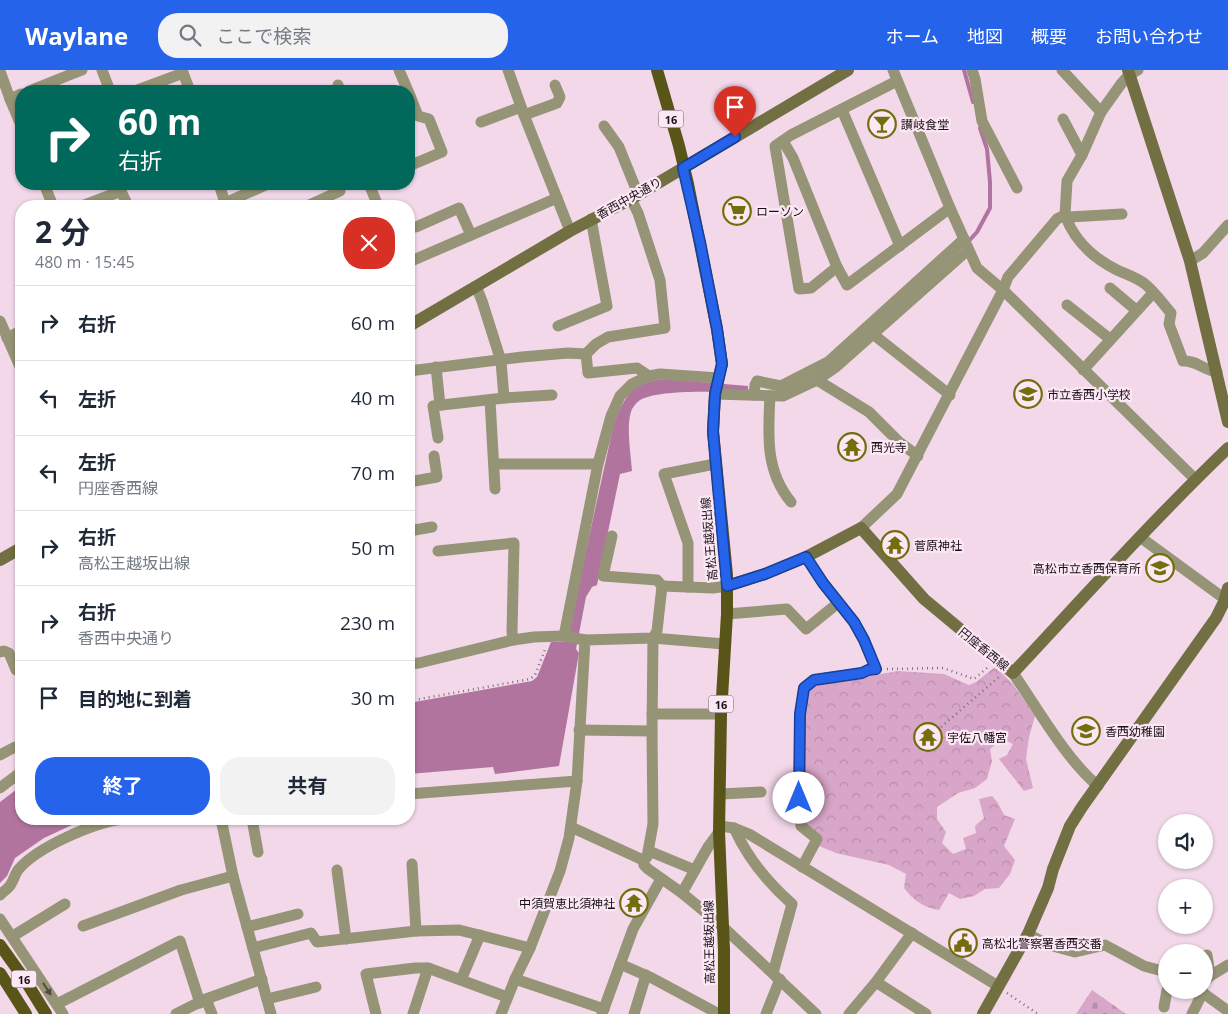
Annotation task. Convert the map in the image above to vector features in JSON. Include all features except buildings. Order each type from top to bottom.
[{"type":"main road","name":"高松王越坂出線","points":[[657,70],[679,146],[697,227],[722,364],[715,394],[713,432],[727,586],[721,714],[720,829],[724,1014]]},
{"type":"main road","name":"16","points":[[0,945],[46,1014]]},
{"type":"main road","name":"16","points":[[0,973],[26,1014]]},
{"type":"street","points":[[0,70],[15,111]]},
{"type":"street","points":[[43,85],[82,70]]},
{"type":"street","points":[[102,70],[108,85]]},
{"type":"street","points":[[399,70],[405,85]]},
{"type":"street","points":[[508,70],[570,231]]},
{"type":"street","name":"香西中央通り","points":[[415,322],[570,231],[635,196],[848,70]]},
{"type":"street","points":[[972,70],[982,121],[1017,188]]},
{"type":"street","points":[[1062,70],[1101,112]]},
{"type":"street","points":[[150,85],[183,72],[188,85]]},
{"type":"street","points":[[1132,72],[1101,112],[1082,155],[1067,181],[1065,215],[1070,229],[1090,252],[1114,268],[1145,284],[1172,313],[1169,324],[1184,361],[1189,360],[1206,371],[1217,372]]},
{"type":"street","points":[[1132,72],[1190,261],[1228,422]]},
{"type":"street","points":[[838,267],[811,288],[799,289],[775,146],[842,110],[895,76],[977,268],[1003,290],[1195,480]]},
{"type":"street","points":[[481,122],[557,103],[560,97],[555,85]]},
{"type":"street","points":[[10,99],[15,97]]},
{"type":"street","points":[[842,110],[900,246]]},
{"type":"street","points":[[415,118],[429,120],[442,152],[415,163]]},
{"type":"street","points":[[1063,119],[1082,155]]},
{"type":"street","points":[[415,370],[436,366],[568,353],[586,354],[596,344],[608,337],[665,328],[660,280],[638,213],[635,196],[619,147],[604,126]]},
{"type":"street","points":[[783,140],[793,158],[847,285],[950,208]]},
{"type":"street","points":[[235,200],[256,190]]},
{"type":"street","points":[[98,200],[121,191],[125,200]]},
{"type":"street","points":[[320,200],[340,191]]},
{"type":"street","points":[[415,259],[557,198]]},
{"type":"street","points":[[416,227],[459,208],[471,235]]},
{"type":"street","points":[[612,536],[603,576],[657,580],[662,586],[713,588],[727,586],[765,574],[806,557],[861,528],[898,494],[950,395],[1008,277],[1057,219],[1065,215],[1068,217],[1122,214]]},
{"type":"street","points":[[558,326],[607,306],[591,219]]},
{"type":"street","points":[[1190,261],[1203,252],[1228,225]]},
{"type":"street","points":[[754,390],[757,381],[785,390],[817,380],[836,367],[870,331],[966,244]]},
{"type":"street","points":[[476,286],[501,361],[504,398]]},
{"type":"street","points":[[1110,288],[1136,310]]},
{"type":"street","points":[[1083,370],[1153,293]]},
{"type":"street","points":[[1068,304],[1110,339]]},
{"type":"street","points":[[0,321],[15,356]]},
{"type":"street","points":[[715,394],[754,390],[770,396],[783,396],[785,390],[828,362],[870,331]]},
{"type":"street","points":[[870,331],[950,395]]},
{"type":"street","points":[[7,338],[15,334]]},
{"type":"street","points":[[586,354],[588,373],[637,368],[649,376]]},
{"type":"street","points":[[436,366],[440,406]]},
{"type":"street","points":[[565,636],[598,464],[611,416],[620,396],[632,384],[649,376],[660,374],[719,378]]},
{"type":"street","points":[[817,380],[869,412],[899,442],[918,456]]},
{"type":"street","points":[[438,438],[433,406],[552,395]]},
{"type":"street","points":[[770,396],[768,438],[770,452],[778,483],[791,502]]},
{"type":"street","points":[[490,400],[495,489]]},
{"type":"street","name":"円座香西線","points":[[861,528],[924,599],[1011,671],[1228,448]]},
{"type":"street","points":[[415,481],[437,477],[434,456]]},
{"type":"street","points":[[494,464],[598,464]]},
{"type":"street","points":[[688,588],[688,543],[664,474],[715,464]]},
{"type":"street","points":[[415,530],[432,527]]},
{"type":"street","points":[[983,1014],[1028,934],[1048,888],[1052,869],[1070,826],[1201,640],[1216,618],[1226,598],[1140,537]]},
{"type":"street","points":[[438,551],[514,543],[513,640]]},
{"type":"street","points":[[0,560],[15,551]]},
{"type":"street","points":[[802,867],[817,839],[801,826],[800,818],[800,714],[804,688],[814,680],[876,669],[854,622],[838,603],[806,557]]},
{"type":"street","points":[[662,586],[657,631],[653,638],[653,824],[644,865],[722,926],[816,1014]]},
{"type":"street","points":[[727,614],[787,609],[806,629],[838,603]]},
{"type":"street","points":[[415,663],[513,640],[565,636],[582,640],[653,638],[724,644]]},
{"type":"street","points":[[501,1014],[514,979],[530,948],[560,871],[571,827],[578,781],[582,640]]},
{"type":"street","points":[[0,652],[4,650],[9,653],[15,668]]},
{"type":"street","points":[[1011,671],[1064,748],[1085,775],[1098,786]]},
{"type":"street","points":[[652,714],[721,714]]},
{"type":"street","points":[[580,730],[652,731]]},
{"type":"street","points":[[0,755],[15,747]]},
{"type":"street","points":[[0,788],[15,777]]},
{"type":"street","points":[[415,794],[578,781]]},
{"type":"street","points":[[721,794],[761,792]]},
{"type":"street","points":[[0,895],[10,885],[17,871],[43,850],[99,825]]},
{"type":"street","points":[[222,825],[233,876],[271,1014]]},
{"type":"street","points":[[253,825],[258,852]]},
{"type":"street","points":[[571,827],[646,855],[695,870]]},
{"type":"street","points":[[734,828],[740,842],[756,867],[772,887],[792,904],[766,1014]]},
{"type":"street","points":[[682,893],[720,829],[734,828],[749,834],[998,986]]},
{"type":"street","points":[[412,864],[416,931]]},
{"type":"street","points":[[337,870],[346,939]]},
{"type":"street","points":[[83,926],[181,890],[233,876]]},
{"type":"street","points":[[514,979],[603,1012],[633,929],[661,879]]},
{"type":"street","points":[[13,936],[66,904]]},
{"type":"street","points":[[247,927],[298,914]]},
{"type":"street","points":[[0,919],[60,1009],[180,941],[203,1001],[212,1014]]},
{"type":"street","points":[[253,948],[311,933],[317,942],[416,931],[459,930],[530,948]]},
{"type":"street","points":[[849,1014],[876,982],[912,932]]},
{"type":"street","points":[[1028,934],[1049,944],[1075,952],[1105,945],[1144,966],[1158,970]]},
{"type":"street","points":[[461,980],[480,935]]},
{"type":"street","points":[[620,964],[646,975],[718,1014]]},
{"type":"street","points":[[1213,978],[1228,965]]},
{"type":"street","points":[[413,1014],[428,968]]},
{"type":"street","points":[[376,1014],[366,974],[428,968],[507,997]]},
{"type":"street","points":[[634,1014],[646,975]]},
{"type":"street","points":[[176,1014],[203,1001],[262,979]]},
{"type":"street","points":[[876,982],[926,1014]]},
{"type":"street","points":[[268,999],[316,987]]},
{"type":"street","points":[[1213,995],[1228,1011]]},
{"type":"street","points":[[1164,1007],[1165,999]]},
{"type":"street","points":[[1192,1014],[1198,999]]},
{"type":"street","points":[[693,1014],[697,1002]]},
{"type":"path","points":[[415,699],[530,679],[535,675],[550,637]]},
{"type":"path","points":[[876,669],[943,668],[974,679],[996,659]]},
{"type":"path","points":[[941,727],[1011,671]]},
{"type":"path","points":[[998,986],[1038,1014]]},
{"type":"green space","points":[[995,667],[1013,684],[1035,716],[1029,737],[1026,759],[1033,788],[1024,791],[999,759],[1007,755],[1013,744],[1003,739],[990,749],[992,761],[987,779],[975,788],[958,793],[937,807],[937,819],[946,832],[942,843],[953,854],[966,849],[963,838],[976,833],[975,826],[984,818],[979,799],[992,796],[1004,815],[1015,819],[1004,846],[1015,860],[1010,874],[999,888],[985,889],[974,896],[960,899],[949,893],[939,910],[933,909],[919,903],[904,888],[906,874],[889,865],[836,853],[819,846],[806,826],[803,812],[806,691],[819,685],[898,671],[944,674],[969,685],[976,682]]},
{"type":"green space","points":[[1092,990],[1126,1014],[1076,1014]]},
{"type":"shaded area","points":[[664,379],[748,386],[748,393],[692,392],[662,394],[640,400],[632,409],[629,433],[632,471],[620,474],[597,585],[592,587],[586,597],[576,649],[579,653],[559,766],[495,774],[493,767],[415,774],[415,702],[532,681],[537,677],[551,642],[566,642],[614,423],[622,405],[631,392],[644,383]]},
{"type":"shaded area","points":[[15,791],[15,825],[72,825],[44,838],[15,858],[7,876],[0,883],[0,802]]},
{"type":"waterway","points":[[964,70],[973,102]]},
{"type":"waterway","points":[[967,243],[977,232],[990,208],[987,149],[980,128]]},
{"type":"place","name":"讃岐食堂","points":[[882,124]]},
{"type":"place","name":"ローソン","points":[[737,211]]},
{"type":"place","name":"市立香西小学校","points":[[1028,394]]},
{"type":"place","name":"西光寺","points":[[852,447]]},
{"type":"place","name":"菅原神社","points":[[895,545]]},
{"type":"place","name":"高松市立香西保育所","points":[[1160,568]]},
{"type":"place","name":"香西幼稚園","points":[[1086,731]]},
{"type":"place","name":"宇佐八幡宮","points":[[928,737]]},
{"type":"place","name":"中須賀恵比須神社","points":[[634,903]]},
{"type":"place","name":"高松北警察署香西交番","points":[[963,943]]},
{"type":"route","points":[[735,137],[683,168],[700,242],[722,364],[715,394],[713,432],[727,586],[765,574],[806,557],[823,583],[854,622],[876,669],[814,680],[804,688],[800,714],[799,798]]}]
